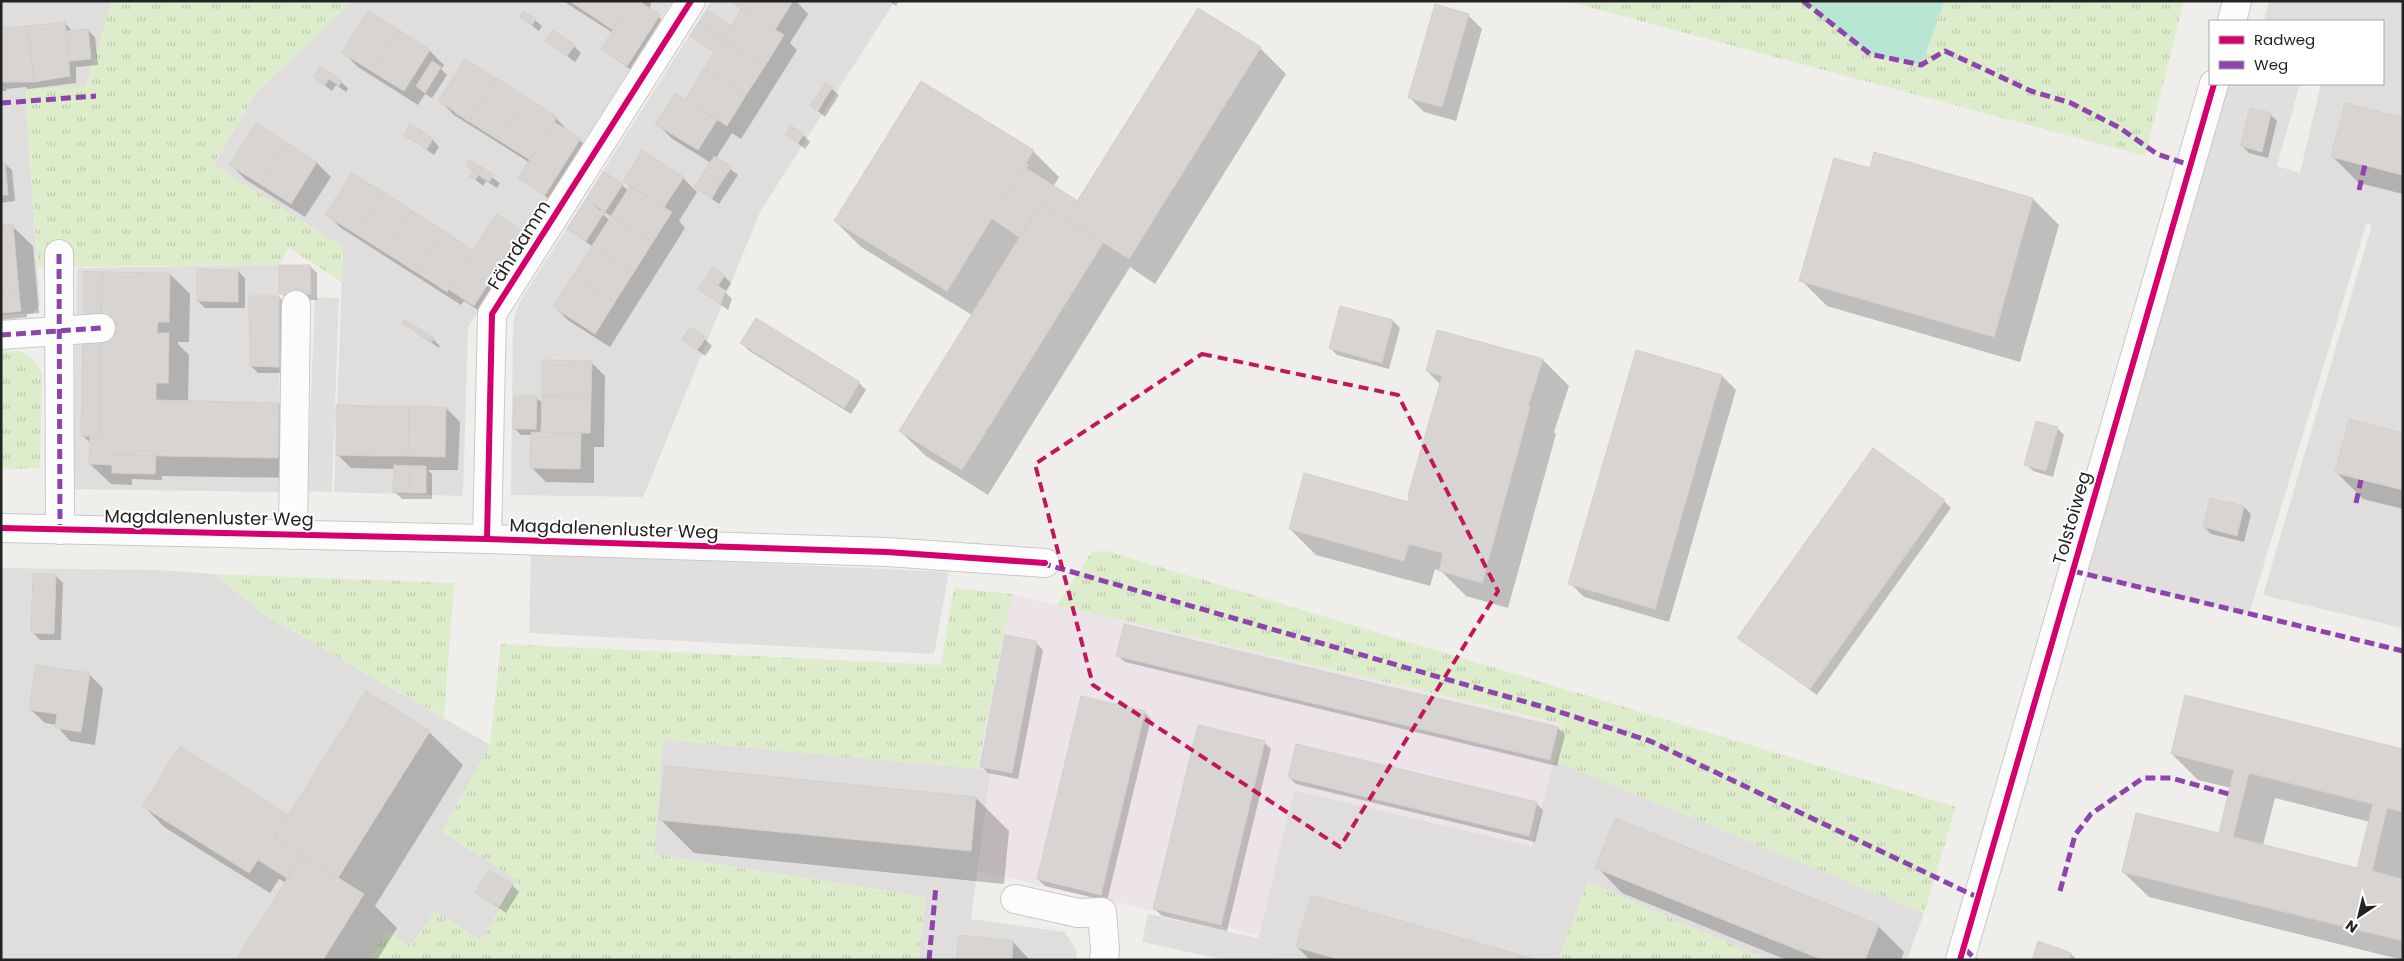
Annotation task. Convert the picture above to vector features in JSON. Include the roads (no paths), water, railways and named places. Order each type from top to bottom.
[{"type":"street","name":"Fährdamm","points":[[487,539],[492,314],[690,1]]},
{"type":"street","points":[[2232,20],[2237,1]]},
{"type":"street","name":"Tolstoiweg","points":[[1960,960],[2214,85]]},
{"type":"street","points":[[59,254],[60,530]]},
{"type":"street","points":[[293,534],[296,305]]},
{"type":"street","points":[[1,335],[101,328]]},
{"type":"street","name":"Magdalenenluster Weg","points":[[1,528],[487,539],[887,552],[1045,563]]},
{"type":"street","points":[[1014,899],[1078,913],[1102,912],[1106,949],[1104,960]]}]
